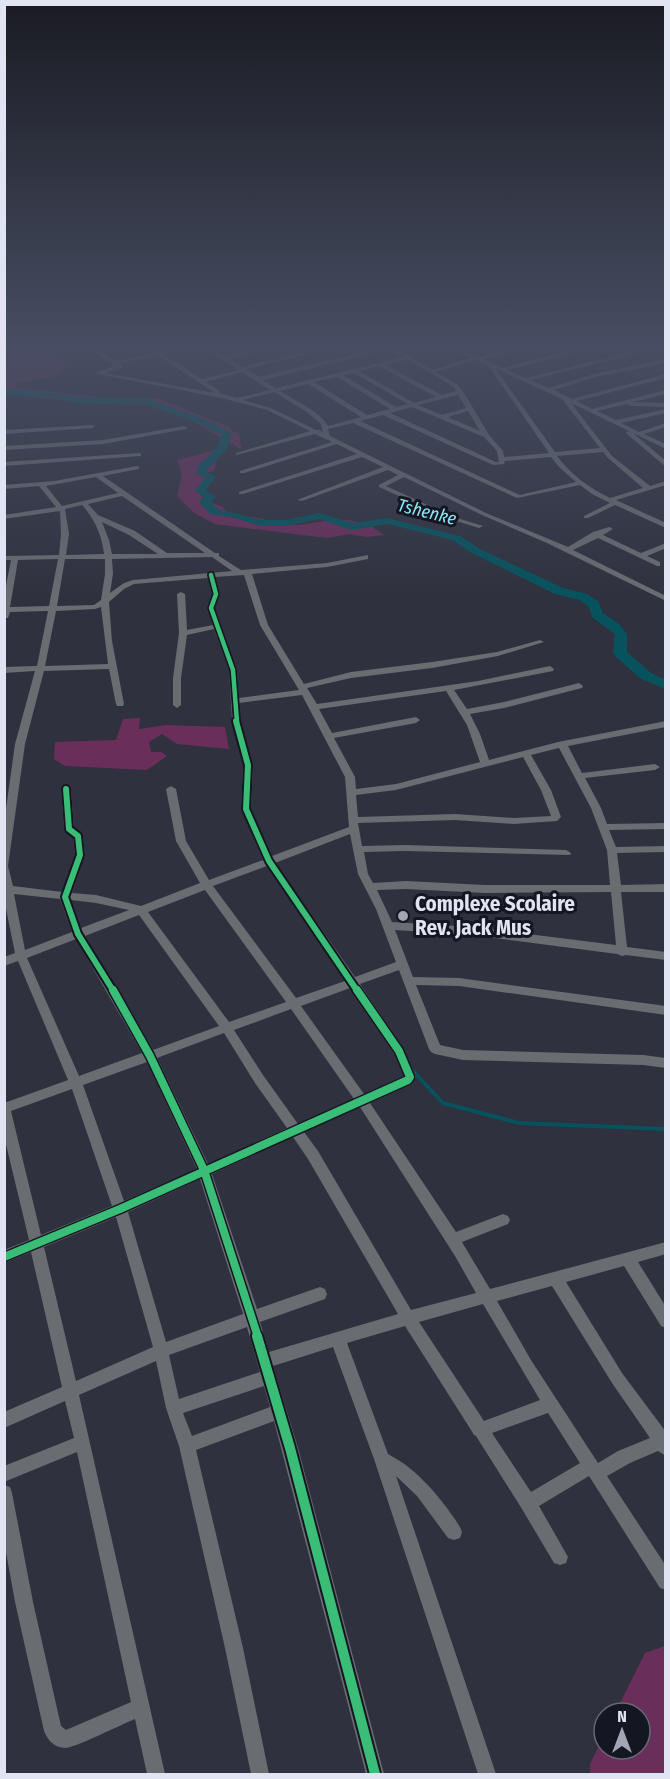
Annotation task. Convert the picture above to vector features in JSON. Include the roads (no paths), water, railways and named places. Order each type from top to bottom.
[{"type":"street","points":[[4,432],[39,430]]},
{"type":"street","points":[[4,448],[103,442],[172,430]]},
{"type":"street","points":[[326,430],[327,437]]},
{"type":"street","points":[[375,430],[519,496],[579,483]]},
{"type":"street","points":[[421,430],[495,464],[501,464],[500,451],[483,430]]},
{"type":"street","points":[[474,430],[486,435]]},
{"type":"street","points":[[535,430],[561,466],[579,483],[666,526]]},
{"type":"street","points":[[588,430],[626,472],[648,488]]},
{"type":"street","points":[[627,430],[666,465]]},
{"type":"street","points":[[630,430],[665,447]]},
{"type":"street","points":[[638,434],[650,430]]},
{"type":"street","points":[[238,454],[318,431],[387,468],[663,595]]},
{"type":"street","points":[[242,472],[338,442]]},
{"type":"street","points":[[502,459],[604,450]]},
{"type":"street","points":[[241,493],[362,455]]},
{"type":"street","points":[[4,464],[139,456]]},
{"type":"street","points":[[4,487],[41,484],[137,468]]},
{"type":"street","points":[[300,500],[387,468]]},
{"type":"street","points":[[97,475],[243,571],[264,625],[314,707],[350,777],[354,824],[363,874],[387,926],[437,1051],[463,1055],[643,1060],[666,1063]]},
{"type":"street","points":[[403,475],[381,486],[452,518],[479,526]]},
{"type":"street","points":[[586,517],[613,501],[666,483]]},
{"type":"street","points":[[4,864],[20,744],[40,669],[66,523],[61,508],[41,484]]},
{"type":"street","points":[[4,517],[61,508],[125,493]]},
{"type":"street","points":[[83,502],[98,518],[132,532],[166,556]]},
{"type":"street","points":[[98,518],[108,557],[108,585],[104,600],[112,666],[120,704]]},
{"type":"street","points":[[567,549],[609,529]]},
{"type":"street","points":[[596,534],[657,564]]},
{"type":"street","points":[[642,556],[666,545]]},
{"type":"street","points":[[4,558],[216,555]]},
{"type":"street","points":[[15,558],[8,585],[5,612],[98,607],[117,588],[127,584],[211,574],[340,564],[366,557]]},
{"type":"street","points":[[4,1257],[120,1209],[408,1080],[410,1077],[399,1051],[269,861],[246,809],[248,765],[236,719],[233,670],[212,608],[216,594],[211,574]]},
{"type":"street","points":[[177,705],[177,678],[183,633],[181,594]]},
{"type":"street","points":[[183,633],[218,626]]},
{"type":"street","points":[[234,700],[302,689],[351,675],[498,654],[540,642]]},
{"type":"street","points":[[4,670],[112,666]]},
{"type":"street","points":[[314,707],[449,689],[550,669]]},
{"type":"street","points":[[466,712],[579,686]]},
{"type":"street","points":[[449,689],[466,712],[481,744],[485,765]]},
{"type":"street","points":[[329,736],[416,720]]},
{"type":"street","points":[[353,792],[396,787],[641,727],[666,724]]},
{"type":"street","points":[[563,746],[612,850],[622,952]]},
{"type":"street","points":[[4,962],[269,861],[354,824],[455,817],[514,821],[554,819],[556,817],[546,790],[526,754]]},
{"type":"street","points":[[579,776],[655,767]]},
{"type":"street","points":[[66,789],[69,829],[78,836],[80,855],[65,897],[78,934],[150,1056],[204,1170],[252,1318],[279,1411],[375,1774]]},
{"type":"street","points":[[171,789],[181,841],[206,884],[361,1100],[452,1240],[551,1404],[666,1582]]},
{"type":"street","points":[[603,827],[666,826]]},
{"type":"street","points":[[359,849],[405,848],[566,853]]},
{"type":"street","points":[[612,850],[666,849]]},
{"type":"street","points":[[4,869],[6,889],[21,956],[76,1083],[120,1209],[161,1352],[174,1408],[187,1446],[234,1648],[260,1774]]},
{"type":"street","points":[[370,887],[406,885],[485,889],[666,888]]},
{"type":"street","points":[[6,889],[96,899],[140,909],[227,1028],[336,1191],[408,1318],[528,1503],[560,1557]]},
{"type":"street","points":[[387,926],[514,936],[666,956]]},
{"type":"street","points":[[156,1774],[83,1442],[69,1392],[54,1313],[35,1245],[5,1107],[401,965]]},
{"type":"street","points":[[408,981],[459,982],[666,1011]]},
{"type":"street","points":[[452,1240],[503,1220]]},
{"type":"street","points":[[264,1361],[408,1318],[666,1248]]},
{"type":"street","points":[[628,1258],[666,1321]]},
{"type":"street","points":[[528,1503],[593,1469],[664,1443],[617,1378],[556,1279]]},
{"type":"street","points":[[4,1420],[161,1352],[320,1294]]},
{"type":"street","points":[[338,1340],[382,1459],[487,1774]]},
{"type":"street","points":[[174,1408],[269,1377]]},
{"type":"street","points":[[479,1430],[551,1404]]},
{"type":"street","points":[[187,1446],[279,1411]]},
{"type":"street","points":[[4,1474],[83,1442]]},
{"type":"street","points":[[382,1459],[394,1465],[416,1483],[454,1532]]},
{"type":"street","points":[[4,1493],[24,1602],[53,1731],[60,1738],[66,1738],[141,1707]]},
{"type":"waterway","name":"Tshenke","points":[[219,430],[227,433],[222,449],[202,467],[201,472],[211,477],[200,491],[211,497],[204,502],[212,507],[214,512],[232,514],[261,523],[286,523],[319,516],[352,527],[387,521],[456,538],[476,551],[559,591],[583,597],[594,604],[597,615],[621,634],[620,653],[646,676],[666,685]]},
{"type":"waterway","points":[[411,1069],[443,1103],[519,1123],[666,1129]]},
{"type":"place","name":"Complexe Scolaire Rev. Jack Mus","points":[[403,916]]}]
